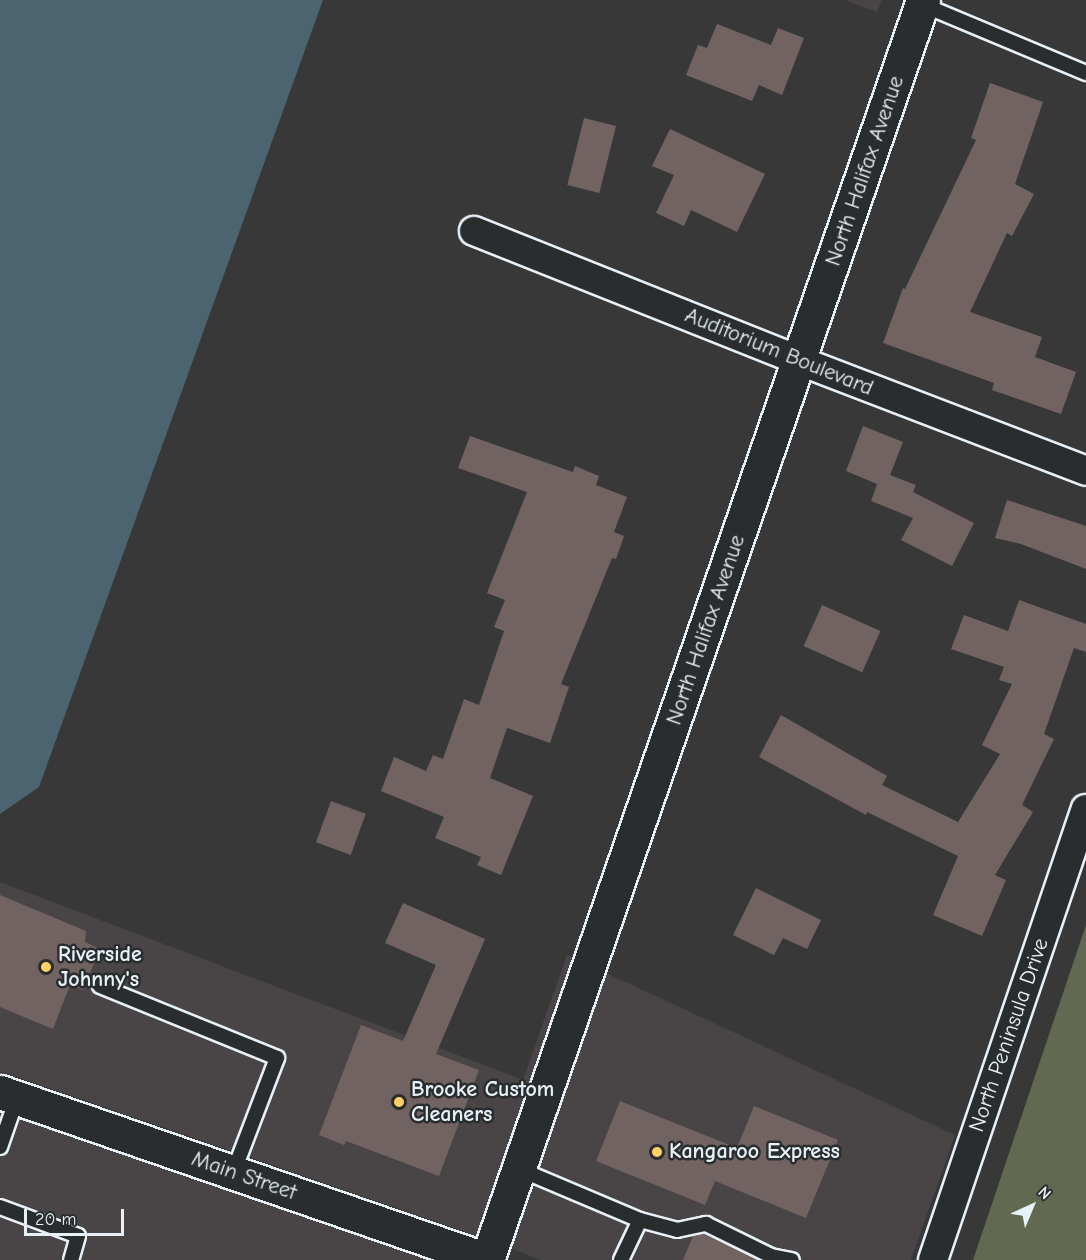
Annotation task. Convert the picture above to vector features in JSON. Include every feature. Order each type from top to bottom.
[{"type":"street","name":"North Halifax Avenue","points":[[487,1260],[800,361],[918,1]]},
{"type":"street","name":"Auditorium Boulevard","points":[[474,231],[800,361],[1086,471]]},
{"type":"street","name":"North Peninsula Drive","points":[[933,1260],[1086,809]]},
{"type":"street","name":"Main Street","points":[[9,1095],[487,1260]]},
{"type":"lane","points":[[918,1],[1086,73]]},
{"type":"lane","points":[[100,986],[277,1058],[233,1173]]},
{"type":"lane","points":[[0,1147],[9,1095]]},
{"type":"lane","points":[[519,1169],[640,1220],[677,1230],[706,1224],[770,1258],[792,1260]]},
{"type":"lane","points":[[0,1207],[78,1236],[71,1260]]},
{"type":"lane","points":[[621,1260],[640,1220]]},
{"type":"shaded area","points":[[845,0],[882,0],[877,12]]},
{"type":"shaded area","points":[[0,882],[523,1080],[567,955],[575,958],[477,1236],[0,1071]]},
{"type":"shaded area","points":[[606,973],[955,1135],[911,1260],[540,1260],[510,1248]]},
{"type":"shaded area","points":[[0,1112],[428,1260],[0,1260]]},
{"type":"green space","points":[[1086,925],[1086,1260],[973,1260]]},
{"type":"water","points":[[0,0],[323,0],[39,787],[0,814]]},
{"type":"building","points":[[717,24],[771,45],[778,28],[804,38],[782,95],[759,85],[752,101],[686,75],[698,45],[707,48]]},
{"type":"building","points":[[990,83],[1043,102],[1015,184],[1034,194],[1012,236],[1007,233],[970,312],[1042,337],[1035,357],[1076,372],[1061,414],[992,390],[994,383],[883,343],[903,288],[905,289],[976,140],[971,138]]},
{"type":"building","points":[[584,118],[616,126],[599,193],[567,185]]},
{"type":"building","points":[[670,129],[765,174],[737,232],[691,210],[684,226],[656,213],[674,175],[652,166]]},
{"type":"building","points":[[863,426],[903,442],[890,475],[916,485],[913,492],[974,523],[952,566],[901,540],[913,518],[871,501],[877,484],[846,471]]},
{"type":"building","points":[[470,436],[573,472],[575,466],[599,476],[596,485],[627,497],[614,532],[624,536],[616,559],[612,558],[561,684],[569,687],[550,743],[507,728],[490,778],[533,796],[501,875],[477,865],[481,857],[435,838],[444,817],[381,791],[394,757],[426,771],[433,755],[443,759],[464,699],[479,705],[504,631],[494,627],[505,600],[487,593],[527,492],[458,468]]},
{"type":"building","points":[[1007,500],[1086,526],[1086,569],[1021,544],[995,538]]},
{"type":"building","points":[[1019,600],[1086,624],[1086,652],[1074,648],[1044,734],[1054,739],[1022,805],[1033,812],[995,875],[1006,880],[982,936],[933,915],[958,856],[867,812],[866,815],[759,757],[781,715],[887,776],[882,785],[958,822],[1000,754],[982,745],[1012,684],[999,680],[1004,667],[951,649],[964,615],[1008,631]]},
{"type":"building","points":[[822,605],[880,631],[862,672],[804,646]]},
{"type":"building","points":[[331,801],[366,814],[351,855],[316,842]]},
{"type":"building","points":[[756,888],[821,920],[807,949],[783,938],[774,955],[733,935]]},
{"type":"building","name":"Riverside Johnny's","points":[[0,895],[86,931],[85,942],[100,949],[83,990],[70,985],[53,1029],[0,1007]]},
{"type":"building","name":"Brooke Custom Cleaners","points":[[403,903],[485,939],[436,1054],[479,1070],[439,1176],[346,1141],[344,1145],[319,1135],[361,1025],[403,1041],[436,965],[385,943]]},
{"type":"building","points":[[620,1101],[737,1148],[754,1106],[838,1140],[806,1218],[715,1181],[705,1205],[596,1161]]},
{"type":"building","name":"Kangaroo Express","points":[[703,1234],[759,1260],[683,1260],[693,1236]]},
{"type":"place","name":"Riverside Johnny's","points":[[46,967]]},
{"type":"place","name":"Brooke Custom Cleaners","points":[[399,1102]]},
{"type":"place","name":"Kangaroo Express","points":[[657,1152]]}]
